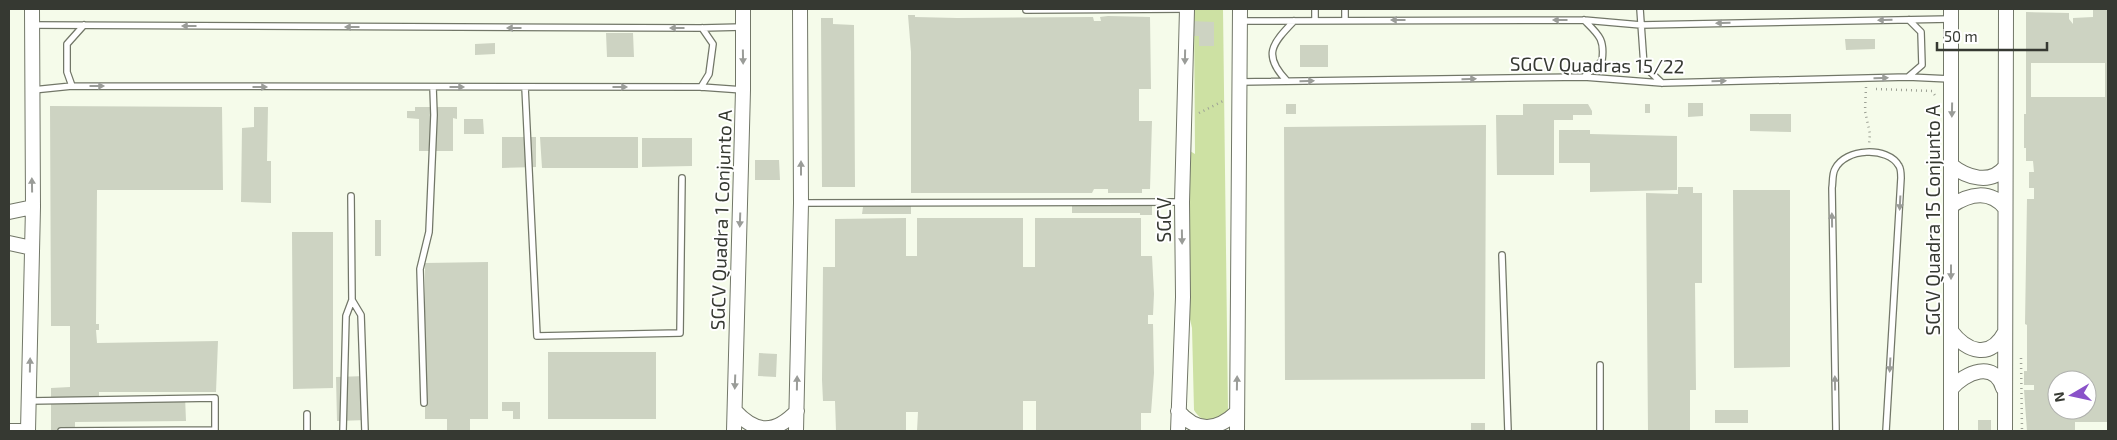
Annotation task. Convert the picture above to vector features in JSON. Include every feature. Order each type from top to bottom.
[{"type":"street","points":[[28,431],[33,207],[32,9]]},
{"type":"street","name":"SGCV Quadra 1 Conjunto A","points":[[734,431],[743,90],[743,9]]},
{"type":"street","points":[[796,431],[801,203],[800,9]]},
{"type":"street","name":"SGCV","points":[[1178,431],[1183,297],[1182,202],[1187,9]]},
{"type":"street","points":[[2005,431],[2006,9]]},
{"type":"street","name":"SGCV Quadra 15 Conjunto A","points":[[1951,14],[1951,431]]},
{"type":"street","points":[[1237,431],[1240,15]]},
{"type":"street","points":[[1951,165],[1969,176],[1980,178],[1996,174],[2005,166]]},
{"type":"street","points":[[1951,206],[1963,198],[1977,195],[1998,199],[2005,208]]},
{"type":"street","points":[[9,212],[33,207]]},
{"type":"street","points":[[9,243],[32,248]]},
{"type":"street","points":[[1951,331],[1967,348],[1978,350],[1989,349],[1999,343],[2005,332]]},
{"type":"street","points":[[1951,389],[1960,378],[1971,373],[1984,372],[1996,374],[2001,378],[2004,391]]},
{"type":"street","points":[[735,410],[751,427],[762,428],[785,423],[797,411]]},
{"type":"street","points":[[1178,411],[1192,424],[1204,427],[1226,423],[1237,412]]},
{"type":"street","points":[[9,430],[20,431]]},
{"type":"lane","points":[[1026,10],[1187,9]]},
{"type":"lane","points":[[1315,9],[1315,21]]},
{"type":"lane","points":[[1345,9],[1345,20]]},
{"type":"lane","points":[[1640,9],[1644,66],[1662,82]]},
{"type":"lane","points":[[1240,15],[1294,21],[1584,20],[1641,25],[1909,20],[1951,14]]},
{"type":"lane","points":[[1584,20],[1600,36],[1604,49],[1602,61],[1584,77]]},
{"type":"lane","points":[[1908,77],[1922,65],[1921,32],[1909,20]]},
{"type":"lane","points":[[1287,81],[1275,68],[1271,53],[1275,41],[1294,21]]},
{"type":"lane","points":[[32,25],[743,27]]},
{"type":"lane","points":[[72,86],[67,72],[67,44],[84,26]]},
{"type":"lane","points":[[701,87],[709,74],[713,44],[702,28]]},
{"type":"lane","name":"SGCV Quadras 15/22","points":[[1240,87],[1287,81],[1584,77],[1662,82],[1908,77],[1952,79]]},
{"type":"lane","points":[[31,91],[72,86],[701,87],[743,90]]},
{"type":"lane","points":[[424,404],[420,269],[429,232],[434,115],[433,87]]},
{"type":"lane","points":[[525,87],[537,336],[680,333],[682,178]]},
{"type":"lane","points":[[1836,431],[1832,188],[1835,169],[1845,158],[1868,152],[1878,153],[1892,159],[1900,167],[1901,178],[1886,431]]},
{"type":"lane","points":[[343,431],[346,316],[352,300],[351,196]]},
{"type":"lane","points":[[801,203],[1182,202]]},
{"type":"lane","points":[[1502,255],[1508,431]]},
{"type":"lane","points":[[352,300],[361,315],[365,431]]},
{"type":"lane","points":[[1600,365],[1600,431]]},
{"type":"lane","points":[[29,401],[215,398],[215,430],[60,431]]},
{"type":"lane","points":[[306,414],[307,431]]},
{"type":"path","points":[[1866,78],[1865,111],[1870,134],[1868,152]]},
{"type":"path","points":[[1184,120],[1240,87]]},
{"type":"path","points":[[1866,89],[1932,91],[1937,100]]},
{"type":"green space","points":[[1194,9],[1223,9],[1228,411],[1224,416],[1215,421],[1201,418],[1194,410],[1192,328],[1185,297],[1185,148],[1195,154]]},
{"type":"building","points":[[2093,9],[2108,9],[2108,422],[2075,422],[2075,431],[2027,431],[2024,390],[2034,390],[2034,385],[2024,385],[2024,371],[2027,371],[2027,325],[2025,324],[2027,199],[2034,199],[2034,188],[2029,188],[2029,172],[2034,172],[2033,161],[2026,161],[2026,148],[2024,148],[2026,12],[2069,13],[2069,19],[2073,24],[2073,18],[2093,17]],"holes":[[[2031,63],[2105,63],[2105,97],[2031,97]]]},
{"type":"building","points":[[908,15],[915,15],[915,17],[957,18],[1093,17],[1094,21],[1101,21],[1100,17],[1108,16],[1150,17],[1151,89],[1139,89],[1139,121],[1152,121],[1150,189],[1142,189],[1142,193],[1108,193],[1108,189],[1094,189],[1092,193],[911,193],[911,52]]},
{"type":"building","points":[[821,18],[833,18],[833,24],[854,25],[855,187],[822,187]]},
{"type":"building","points":[[1190,21],[1214,22],[1214,46],[1199,46],[1199,36],[1190,36]]},
{"type":"building","points":[[606,33],[633,33],[634,57],[607,57]]},
{"type":"building","points":[[1845,39],[1875,39],[1875,49],[1846,50]]},
{"type":"building","points":[[495,43],[495,54],[475,55],[475,44]]},
{"type":"building","points":[[1300,45],[1328,45],[1328,67],[1300,67]]},
{"type":"building","points":[[1688,103],[1703,103],[1703,116],[1688,117]]},
{"type":"building","points":[[1286,104],[1296,104],[1296,114],[1286,114]]},
{"type":"building","points":[[1523,104],[1588,104],[1592,111],[1592,115],[1573,115],[1573,120],[1554,120],[1554,175],[1497,175],[1496,115],[1523,115]]},
{"type":"building","points":[[1645,104],[1650,104],[1650,113],[1645,113]]},
{"type":"building","points":[[50,106],[222,107],[223,190],[97,190],[96,324],[99,324],[99,330],[96,330],[97,343],[218,341],[216,392],[99,392],[99,396],[185,396],[186,421],[75,422],[75,430],[51,430],[51,388],[70,387],[70,326],[51,326]]},
{"type":"building","points":[[254,107],[268,107],[267,161],[271,161],[271,203],[241,202],[242,128],[254,127]]},
{"type":"building","points":[[415,107],[457,107],[457,119],[453,118],[453,151],[419,151],[419,119],[407,118],[407,111],[415,111]]},
{"type":"building","points":[[1750,114],[1791,114],[1791,132],[1750,131]]},
{"type":"building","points":[[464,119],[483,119],[484,134],[464,134]]},
{"type":"building","points":[[1486,125],[1485,379],[1285,380],[1284,127]]},
{"type":"building","points":[[1559,130],[1590,130],[1590,134],[1677,136],[1677,190],[1590,192],[1590,163],[1559,163]]},
{"type":"building","points":[[502,137],[536,137],[536,167],[502,168]]},
{"type":"building","points":[[540,137],[638,137],[638,168],[542,168]]},
{"type":"building","points":[[642,138],[692,138],[692,166],[642,167]]},
{"type":"building","points":[[755,160],[779,160],[780,180],[755,180]]},
{"type":"building","points":[[1678,187],[1693,187],[1693,193],[1702,193],[1702,283],[1695,283],[1696,390],[1690,390],[1690,431],[1648,431],[1646,193],[1678,194]]},
{"type":"building","points":[[1733,190],[1790,190],[1790,367],[1734,368]]},
{"type":"building","points":[[911,206],[911,214],[862,214],[863,207]]},
{"type":"building","points":[[1072,206],[1152,206],[1152,215],[1140,215],[1140,213],[1072,213]]},
{"type":"building","points":[[906,218],[906,256],[917,256],[917,218],[1023,218],[1023,267],[1035,267],[1035,218],[1141,218],[1141,256],[1152,256],[1153,315],[1148,315],[1148,324],[1153,324],[1154,373],[1151,413],[1141,413],[1141,431],[1036,431],[1036,401],[1023,401],[1023,431],[917,431],[918,412],[906,412],[906,431],[836,431],[835,401],[823,401],[822,380],[823,267],[835,267],[835,219]]},
{"type":"building","points":[[375,220],[381,220],[381,256],[375,256]]},
{"type":"building","points":[[292,232],[333,232],[333,388],[293,389]]},
{"type":"building","points":[[488,262],[488,419],[470,419],[470,431],[447,431],[447,419],[425,419],[425,263]]},
{"type":"building","points":[[548,352],[656,352],[656,419],[548,419]]},
{"type":"building","points":[[759,353],[777,354],[776,377],[758,376]]},
{"type":"building","points":[[366,376],[367,420],[337,421],[336,377]]},
{"type":"building","points":[[502,402],[520,402],[520,419],[513,419],[513,411],[502,411]]},
{"type":"building","points":[[1715,410],[1748,410],[1748,423],[1715,423]]},
{"type":"building","points":[[1978,420],[1991,420],[1991,431],[1978,431]]},
{"type":"building","points":[[1471,423],[1485,423],[1485,430],[1471,431]]}]
